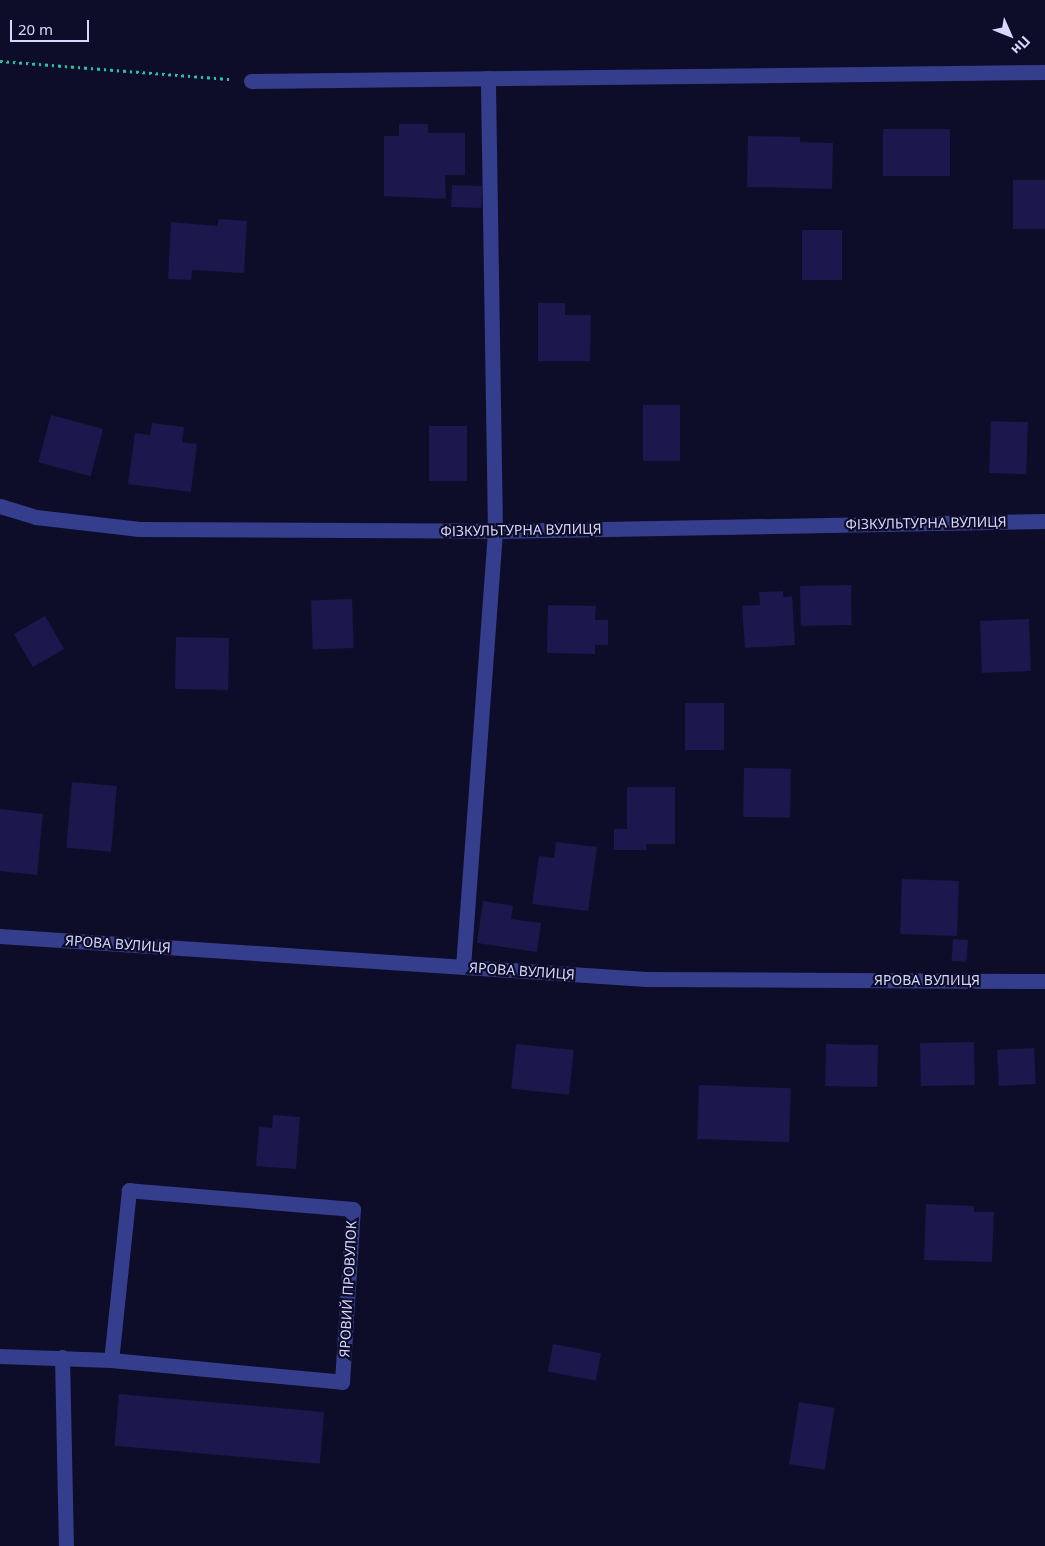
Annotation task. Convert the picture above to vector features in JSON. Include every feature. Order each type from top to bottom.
[{"type":"street","points":[[251,80],[1045,72]]},
{"type":"street","points":[[463,967],[495,531],[488,78]]},
{"type":"street","name":"ФІЗКУЛЬТУРНА ВУЛИЦЯ","points":[[0,506],[36,517],[139,529],[495,531],[1045,521]]},
{"type":"street","name":"ЯРОВА ВУЛИЦЯ","points":[[0,936],[646,979],[1045,980]]},
{"type":"street","name":"ЯРОВИЙ ПРОВУЛОК","points":[[129,1190],[353,1209],[342,1382],[111,1360],[129,1190]]},
{"type":"street","points":[[0,1356],[111,1360]]},
{"type":"street","points":[[62,1357],[66,1546]]},
{"type":"path","points":[[0,61],[251,80]]},
{"type":"building","points":[[399,124],[428,124],[428,133],[465,133],[465,175],[445,175],[446,199],[384,196],[384,136],[399,136]]},
{"type":"building","points":[[883,129],[950,129],[950,176],[883,176]]},
{"type":"building","points":[[748,136],[800,137],[800,142],[833,143],[832,189],[747,187]]},
{"type":"building","points":[[1013,180],[1045,180],[1045,229],[1013,229]]},
{"type":"building","points":[[452,185],[482,186],[481,208],[451,207]]},
{"type":"building","points":[[219,219],[247,221],[244,273],[192,270],[191,280],[168,279],[171,222],[217,226]]},
{"type":"building","points":[[802,230],[842,230],[842,280],[802,280]]},
{"type":"building","points":[[538,303],[565,303],[565,315],[591,315],[590,361],[538,361]]},
{"type":"building","points":[[643,405],[680,405],[680,461],[643,461]]},
{"type":"building","points":[[51,415],[103,429],[90,476],[38,462]]},
{"type":"building","points":[[991,421],[1028,422],[1026,474],[989,473]]},
{"type":"building","points":[[152,423],[184,427],[182,442],[197,444],[191,492],[128,484],[135,433],[150,435]]},
{"type":"building","points":[[429,426],[467,426],[467,481],[429,481]]},
{"type":"building","points":[[851,585],[852,625],[801,626],[800,586]]},
{"type":"building","points":[[783,591],[783,597],[792,596],[795,645],[745,648],[742,606],[760,605],[759,592]]},
{"type":"building","points":[[352,599],[354,648],[313,649],[311,600]]},
{"type":"building","points":[[548,605],[596,606],[595,620],[608,620],[608,645],[595,645],[595,654],[547,653]]},
{"type":"building","points":[[45,616],[64,649],[33,667],[14,634]]},
{"type":"building","points":[[1029,619],[1031,671],[982,673],[980,621]]},
{"type":"building","points":[[176,637],[229,638],[228,690],[175,689]]},
{"type":"building","points":[[685,703],[724,703],[724,750],[685,750]]},
{"type":"building","points":[[744,768],[791,769],[790,818],[743,817]]},
{"type":"building","points":[[72,782],[117,786],[111,852],[66,848]]},
{"type":"building","points":[[627,787],[675,787],[675,844],[646,844],[647,850],[614,850],[614,829],[627,829]]},
{"type":"building","points":[[0,809],[43,814],[37,875],[0,871]]},
{"type":"building","points":[[556,842],[597,847],[588,911],[532,904],[539,856],[554,858]]},
{"type":"building","points":[[902,879],[959,881],[957,936],[900,934]]},
{"type":"building","points":[[483,901],[513,906],[511,919],[541,923],[537,952],[477,943]]},
{"type":"building","points":[[953,939],[968,940],[966,962],[951,961]]},
{"type":"building","points":[[974,1042],[975,1085],[921,1086],[920,1043]]},
{"type":"building","points":[[516,1044],[574,1050],[569,1095],[511,1089]]},
{"type":"building","points":[[826,1044],[878,1045],[877,1087],[825,1086]]},
{"type":"building","points":[[1034,1048],[1036,1084],[999,1086],[997,1050]]},
{"type":"building","points":[[699,1085],[791,1088],[789,1142],[697,1139]]},
{"type":"building","points":[[273,1115],[300,1117],[296,1169],[256,1166],[259,1127],[272,1128]]},
{"type":"building","points":[[926,1204],[974,1206],[974,1212],[994,1212],[992,1262],[924,1260]]},
{"type":"building","points":[[553,1344],[601,1353],[596,1381],[548,1371]]},
{"type":"building","points":[[119,1394],[324,1412],[320,1464],[114,1446]]},
{"type":"building","points":[[799,1402],[835,1408],[825,1470],[789,1464]]}]
